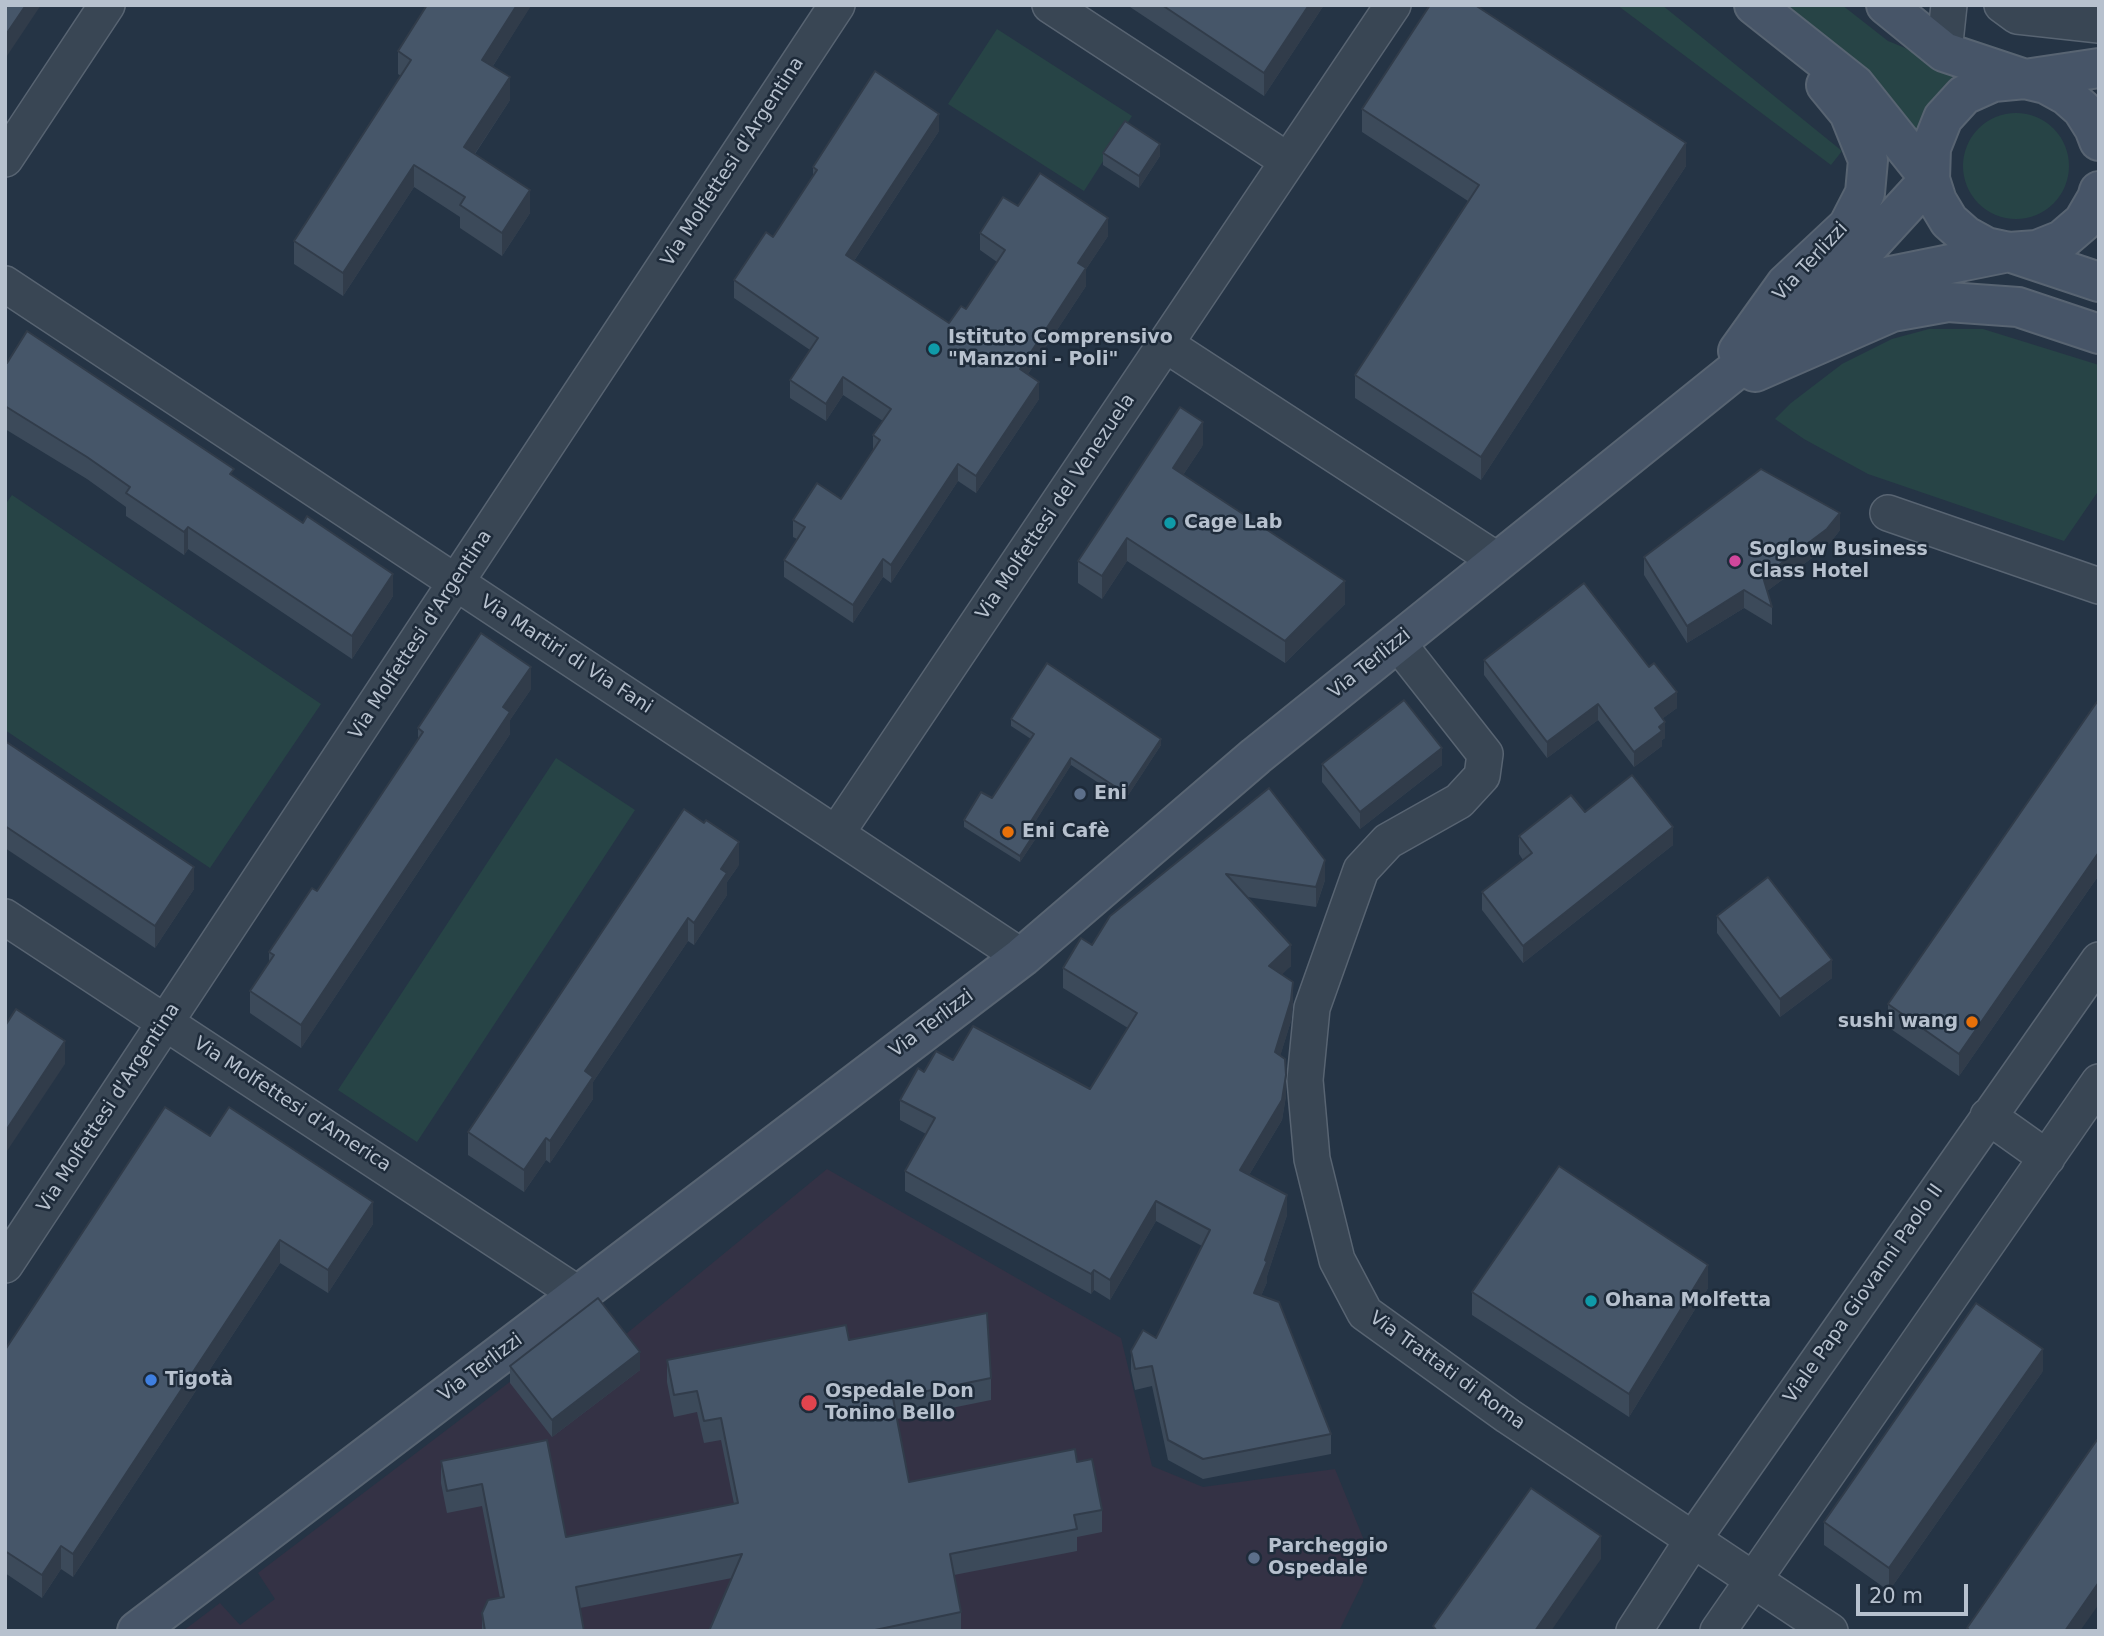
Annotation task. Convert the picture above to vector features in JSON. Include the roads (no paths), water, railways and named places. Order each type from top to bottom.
[{"type":"main road","points":[[1886,5],[1944,52],[2046,84],[2066,94],[2082,109],[2099,141]]},
{"type":"main road","points":[[1763,12],[1855,85],[1930,179]]},
{"type":"main road","name":"Via Terlizzi","points":[[1708,393],[1786,284],[1848,226],[1865,193],[1868,160],[1849,113],[1763,12]]},
{"type":"main road","points":[[2099,68],[1993,82],[1965,95],[1943,118],[1931,148],[1930,179],[1937,201],[1949,221],[1966,236],[1986,247],[2099,282]]},
{"type":"main road","name":"Via Terlizzi","points":[[137,1631],[1022,957],[1256,756],[1809,311],[1930,179]]},
{"type":"main road","name":"Via Terlizzi","points":[[1809,311],[1890,276],[2009,252],[2037,250],[2062,240],[2083,222],[2099,191]]},
{"type":"main road","name":"Via Terlizzi","points":[[1708,393],[1892,312],[1948,302],[2018,307],[2099,334]]},
{"type":"street","points":[[5,159],[107,5]]},
{"type":"street","name":"Via Molfettesi d'Argentina","points":[[5,1265],[837,5]]},
{"type":"street","points":[[1050,5],[1288,161]]},
{"type":"street","name":"Via Molfettesi del Venezuela","points":[[836,834],[1393,5]]},
{"type":"street","points":[[1944,52],[1949,5]]},
{"type":"street","points":[[2002,5],[2017,16],[2099,25]]},
{"type":"street","name":"Via Martiri di Via Fani","points":[[5,284],[1022,957]]},
{"type":"street","points":[[1165,344],[1498,561]]},
{"type":"street","points":[[1888,513],[2099,586]]},
{"type":"street","name":"Via Trattati di Roma","points":[[1397,642],[1485,754],[1482,776],[1460,801],[1388,841],[1361,870],[1312,1008],[1304,1080],[1312,1159],[1337,1260],[1365,1313],[1508,1416],[1830,1631]]},
{"type":"street","name":"Via Molfettesi d'America","points":[[5,917],[578,1294]]},
{"type":"street","name":"Viale Papa Giovanni Paolo II","points":[[1634,1631],[1694,1538],[1987,1116],[2099,960]]},
{"type":"street","points":[[1718,1631],[2099,1082]]},
{"type":"street","points":[[1987,1116],[2047,1158]]},
{"type":"place","name":"Istituto Comprensivo \"Manzoni - Poli\"","points":[[934,349]]},
{"type":"place","name":"Cage Lab","points":[[1170,523]]},
{"type":"place","name":"Soglow Business Class Hotel","points":[[1735,561]]},
{"type":"place","name":"Eni","points":[[1080,794]]},
{"type":"place","name":"Eni Cafè","points":[[1008,832]]},
{"type":"place","name":"sushi wang","points":[[1972,1022]]},
{"type":"place","name":"Ohana Molfetta","points":[[1591,1301]]},
{"type":"place","name":"Tigotà","points":[[151,1380]]},
{"type":"place","name":"Ospedale Don Tonino Bello","points":[[809,1403]]},
{"type":"place","name":"Parcheggio Ospedale","points":[[1254,1558]]}]
